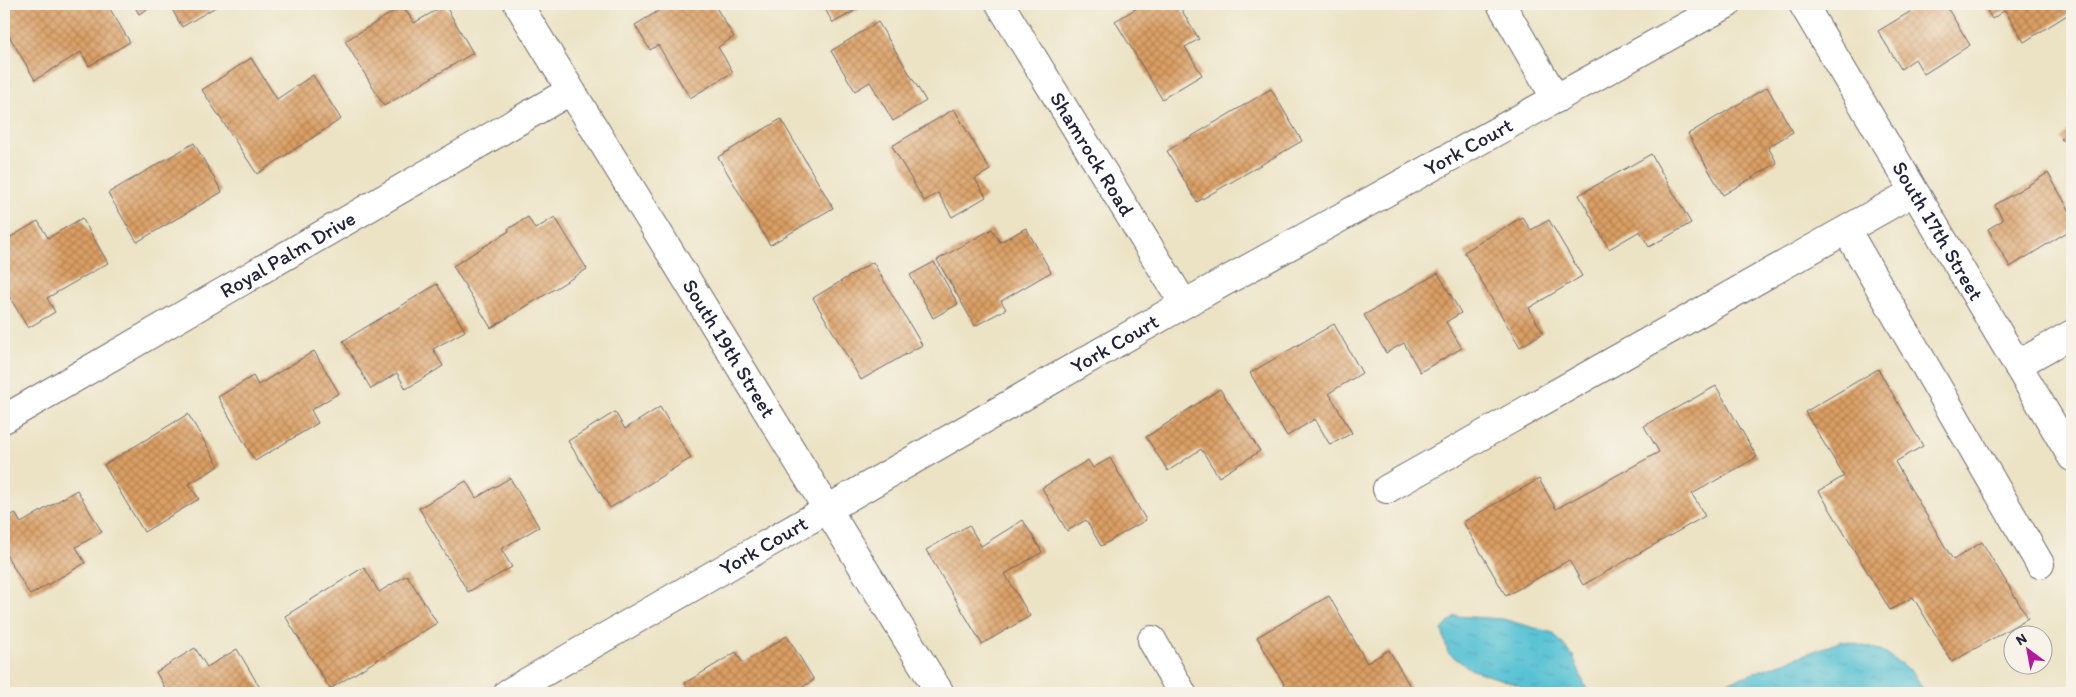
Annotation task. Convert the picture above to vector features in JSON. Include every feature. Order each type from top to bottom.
[{"type":"street","name":"South 19th Street","points":[[518,4],[940,693]]},
{"type":"street","name":"Shamrock Road","points":[[1000,4],[1184,304]]},
{"type":"street","points":[[1500,4],[1556,99]]},
{"type":"street","name":"York Court","points":[[508,693],[1184,304],[1727,4]]},
{"type":"street","name":"South 17th Street","points":[[1803,4],[2072,457]]},
{"type":"street","name":"Royal Palm Drive","points":[[4,419],[570,91]]},
{"type":"street","points":[[1387,489],[1847,231],[1913,192]]},
{"type":"street","points":[[1847,231],[2040,564]]},
{"type":"street","points":[[2017,365],[2072,334]]},
{"type":"street","points":[[1152,640],[1182,693]]},
{"type":"water","points":[[1455,616],[1503,619],[1553,633],[1573,656],[1588,693],[1525,693],[1519,685],[1472,670],[1448,653],[1442,630]]},
{"type":"water","points":[[1842,641],[1880,650],[1913,672],[1925,693],[1698,693]]},
{"type":"building","points":[[4,4],[107,4],[130,42],[89,66],[81,52],[35,80],[4,27]]},
{"type":"building","points":[[133,4],[156,4],[139,14]]},
{"type":"building","points":[[169,4],[218,4],[219,5],[182,27]]},
{"type":"building","points":[[670,4],[714,4],[734,37],[718,47],[733,72],[690,98],[658,45],[650,50],[635,25]]},
{"type":"building","points":[[822,4],[867,4],[833,23]]},
{"type":"building","points":[[1144,4],[1178,4],[1199,39],[1185,47],[1202,75],[1162,99],[1115,21]]},
{"type":"building","points":[[1923,4],[1945,4],[1970,45],[1924,74],[1915,59],[1901,69],[1878,31]]},
{"type":"building","points":[[1983,4],[2070,4],[2072,12],[2024,42],[2005,10],[1992,19]]},
{"type":"building","points":[[445,5],[473,53],[384,106],[345,41],[403,6],[414,23]]},
{"type":"building","points":[[878,22],[926,101],[893,121],[870,82],[855,91],[831,51]]},
{"type":"building","points":[[251,58],[277,99],[313,75],[341,119],[257,174],[202,90]]},
{"type":"building","points":[[1767,87],[1793,132],[1768,147],[1777,163],[1723,195],[1688,134]]},
{"type":"building","points":[[1271,89],[1302,141],[1197,202],[1167,151]]},
{"type":"building","points":[[954,109],[990,170],[975,179],[986,197],[952,217],[938,193],[924,201],[892,146]]},
{"type":"building","points":[[781,119],[833,208],[770,245],[718,157]]},
{"type":"building","points":[[2072,126],[2072,148],[2061,139]]},
{"type":"building","points":[[194,143],[222,192],[137,242],[108,193]]},
{"type":"building","points":[[1651,154],[1691,223],[1649,247],[1640,231],[1609,249],[1579,195]]},
{"type":"building","points":[[2048,173],[2072,215],[2072,229],[2010,267],[1988,229],[2003,220],[1995,205]]},
{"type":"building","points":[[528,217],[535,229],[555,217],[587,269],[491,328],[453,266]]},
{"type":"building","points":[[1522,217],[1531,230],[1549,220],[1582,276],[1529,308],[1543,333],[1520,347],[1464,252]]},
{"type":"building","points":[[82,218],[108,263],[47,298],[55,312],[28,328],[4,288],[4,241],[38,221],[48,238]]},
{"type":"building","points":[[1026,228],[1051,272],[1001,301],[1006,309],[975,326],[937,260],[992,229],[1000,242]]},
{"type":"building","points":[[873,262],[922,345],[861,380],[813,298]]},
{"type":"building","points":[[934,262],[958,304],[933,318],[910,275]]},
{"type":"building","points":[[1438,273],[1461,313],[1446,322],[1462,348],[1420,372],[1404,343],[1386,353],[1364,315]]},
{"type":"building","points":[[437,284],[465,331],[433,349],[443,366],[406,389],[397,373],[371,389],[343,341]]},
{"type":"building","points":[[1334,324],[1362,373],[1329,393],[1352,433],[1330,445],[1315,419],[1287,436],[1250,373]]},
{"type":"building","points":[[314,351],[339,393],[311,410],[318,423],[255,461],[218,397],[253,376],[258,385]]},
{"type":"building","points":[[1878,369],[1923,446],[1895,462],[1953,560],[1982,542],[2028,618],[2018,624],[2004,624],[2004,632],[1952,662],[1913,597],[1890,610],[1819,491],[1844,476],[1805,412]]},
{"type":"building","points":[[1716,386],[1757,457],[1692,494],[1705,516],[1583,585],[1569,560],[1506,596],[1463,522],[1539,479],[1556,509],[1659,452],[1644,426]]},
{"type":"building","points":[[1220,389],[1260,451],[1219,477],[1201,449],[1168,471],[1146,437]]},
{"type":"building","points":[[660,407],[691,458],[610,508],[568,441],[615,412],[625,429]]},
{"type":"building","points":[[188,414],[219,466],[189,484],[199,499],[144,532],[104,465]]},
{"type":"building","points":[[1110,458],[1146,520],[1101,546],[1086,520],[1067,531],[1042,488],[1088,460],[1093,468]]},
{"type":"building","points":[[510,478],[539,527],[501,549],[512,567],[468,592],[419,508],[466,481],[476,498]]},
{"type":"building","points":[[77,490],[102,532],[76,547],[85,563],[30,595],[4,551],[4,520],[15,513],[21,523]]},
{"type":"building","points":[[1023,520],[1042,552],[1005,574],[1030,616],[982,644],[926,550],[969,525],[981,546]]},
{"type":"building","points":[[364,567],[379,592],[407,575],[437,623],[330,689],[285,616]]},
{"type":"building","points":[[1329,596],[1367,663],[1389,650],[1414,693],[1289,693],[1257,637]]},
{"type":"building","points":[[787,636],[814,680],[792,693],[691,693],[685,683],[736,652],[743,663]]},
{"type":"building","points":[[195,648],[207,667],[237,649],[263,693],[161,693],[166,690],[156,672]]}]
